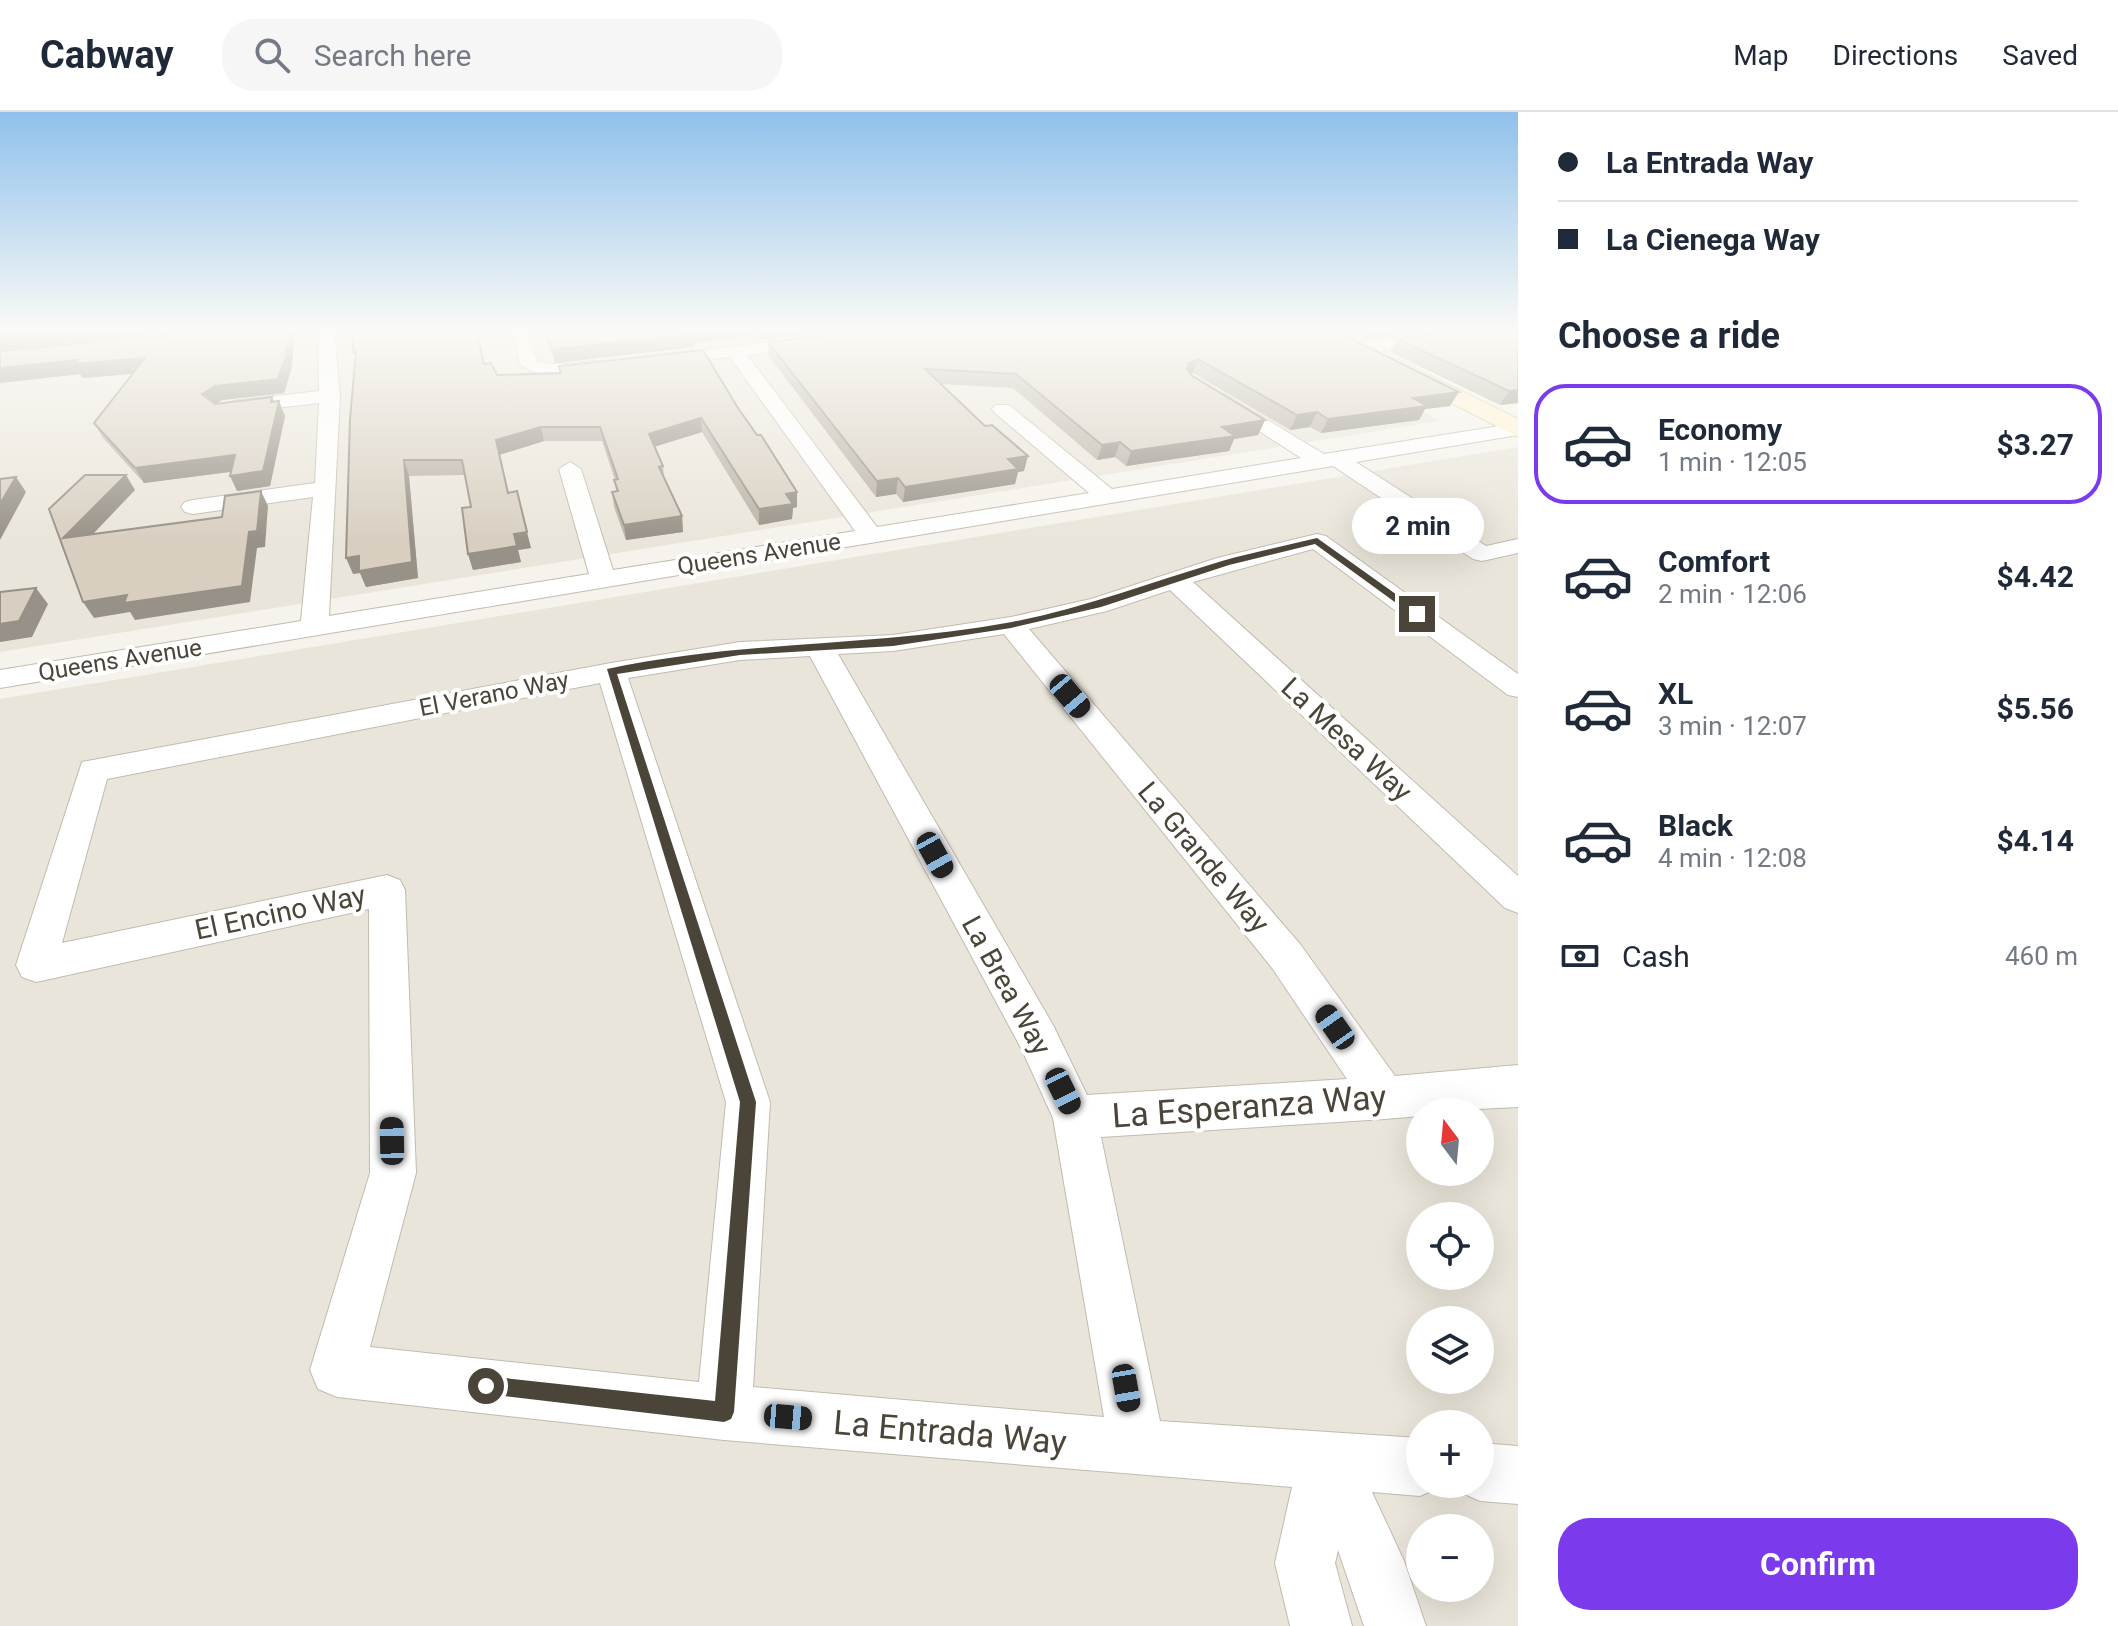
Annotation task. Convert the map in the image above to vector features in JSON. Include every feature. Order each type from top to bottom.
[{"type":"street","points":[[222,409],[291,401]]},
{"type":"street","points":[[314,628],[330,401]]},
{"type":"street","points":[[771,401],[870,535]]},
{"type":"street","points":[[1225,401],[1482,554],[1518,546]]},
{"type":"street","points":[[1462,401],[1518,429]]},
{"type":"street","points":[[1002,409],[1107,496]]},
{"type":"street","name":"Queens Avenue","points":[[0,679],[1518,429]]},
{"type":"street","points":[[570,469],[603,579]]},
{"type":"street","points":[[193,507],[326,488]]},
{"type":"street","name":"El Verano Way","points":[[93,770],[611,672],[740,651],[893,643],[1011,625],[1098,605],[1226,563],[1317,541],[1518,688]]},
{"type":"street","name":"La Mesa Way","points":[[1176,581],[1518,898]]},
{"type":"street","name":"La Grande Way","points":[[1011,625],[1286,956],[1385,1098]]},
{"type":"street","name":"La Brea Way","points":[[818,645],[1038,1038],[1075,1117],[1137,1448]]},
{"type":"street","points":[[611,672],[748,1102],[724,1412]]},
{"type":"street","name":"El Encino Way","points":[[93,770],[36,965],[387,890],[393,1173],[337,1370]]},
{"type":"street","name":"La Esperanza Way","points":[[1075,1117],[1385,1098],[1518,1086]]},
{"type":"street","name":"La Entrada Way","points":[[337,1370],[724,1412],[1137,1448],[1406,1466]]},
{"type":"street","points":[[1321,1626],[1305,1563],[1326,1460]]},
{"type":"street","points":[[1326,1460],[1374,1561],[1395,1626]]},
{"type":"street","points":[[1494,1473],[1518,1475]]},
{"type":"shaded area","points":[[0,401],[1403,401],[1440,421],[0,652]]},
{"type":"shaded area","points":[[1518,447],[1518,1626],[0,1626],[0,699]]},
{"type":"building","points":[[112,401],[211,401],[215,404],[279,401],[263,471],[230,476],[235,455],[135,468],[94,423]]},
{"type":"building","points":[[352,401],[734,401],[757,435],[761,435],[797,492],[786,494],[793,504],[759,509],[701,418],[649,434],[663,466],[659,467],[682,516],[624,525],[612,492],[618,491],[614,480],[618,479],[600,427],[541,427],[496,440],[508,493],[517,491],[527,532],[514,534],[517,546],[468,554],[462,508],[471,507],[462,460],[404,460],[412,562],[359,571],[359,556],[346,558]]},
{"type":"building","points":[[814,401],[958,401],[985,426],[992,425],[1028,456],[1008,459],[1018,469],[905,487],[898,478],[877,481]]},
{"type":"building","points":[[1048,401],[1233,401],[1265,420],[1222,427],[1235,436],[1131,451],[1120,442],[1102,445]]},
{"type":"building","points":[[1272,401],[1418,401],[1427,406],[1328,419],[1317,412],[1297,415]]},
{"type":"building","points":[[85,475],[126,475],[63,538],[222,517],[225,496],[261,491],[257,531],[249,532],[242,586],[124,603],[127,595],[83,602],[49,509]]},
{"type":"building","points":[[16,477],[0,504],[0,479]]},
{"type":"building","points":[[36,588],[19,621],[0,624],[0,592]]},
{"type":"route","points":[[486,1386],[724,1412],[748,1102],[611,672],[740,651],[893,643],[1011,625],[1098,605],[1226,563],[1317,541],[1417,614]]}]
